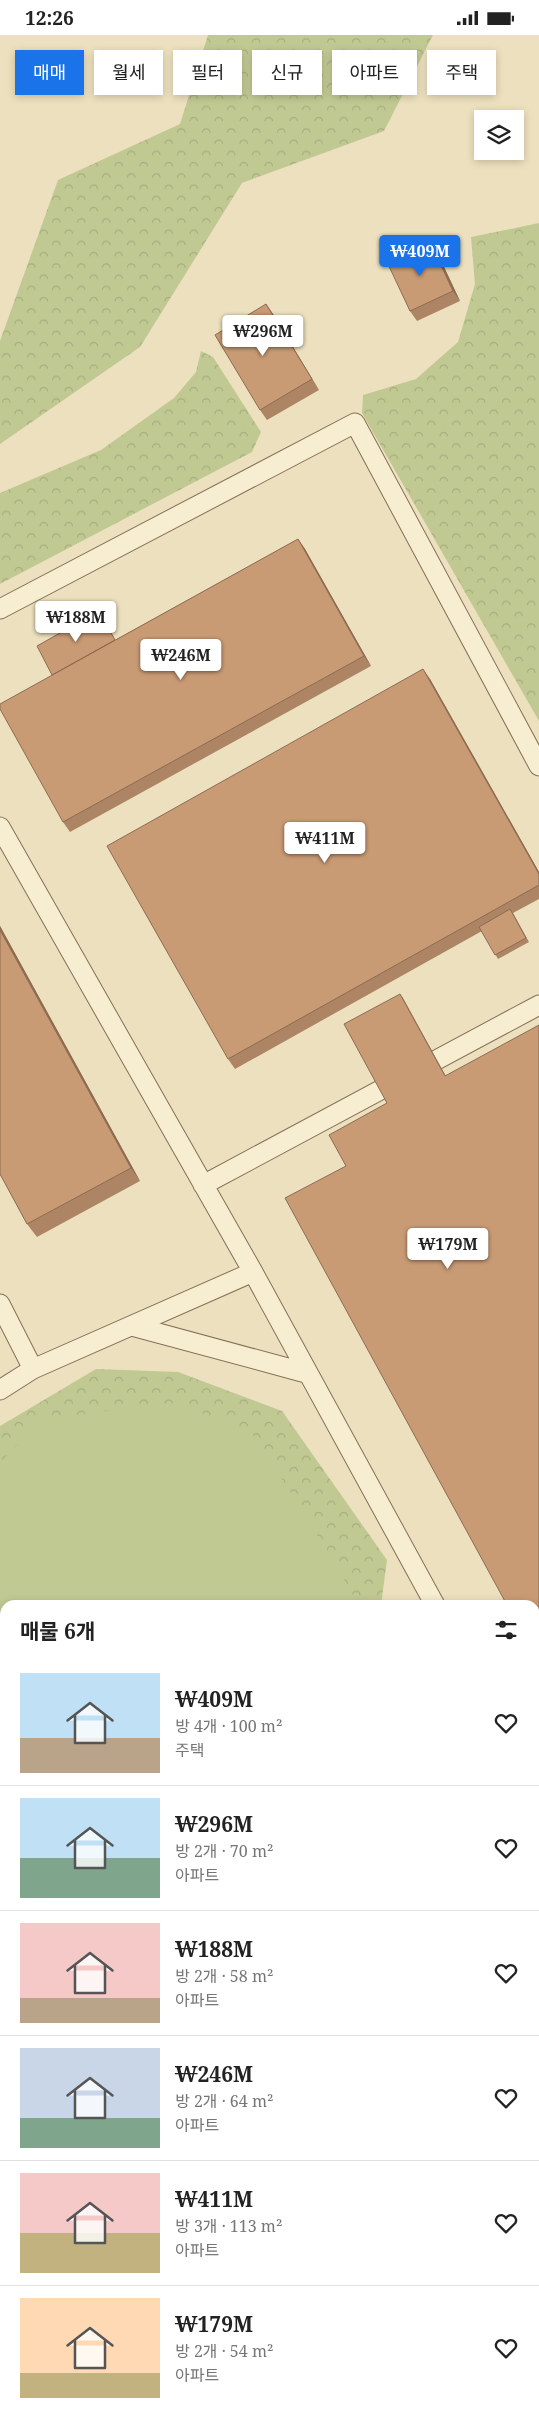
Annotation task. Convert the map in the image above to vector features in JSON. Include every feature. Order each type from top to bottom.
[{"type":"lane","points":[[0,609],[355,423],[539,766]]},
{"type":"lane","points":[[0,827],[253,1272],[306,1373],[432,1600]]},
{"type":"lane","points":[[203,1185],[539,1005]]},
{"type":"lane","points":[[0,1390],[33,1369],[253,1272]]},
{"type":"lane","points":[[0,1304],[33,1369]]},
{"type":"lane","points":[[132,1326],[306,1373]]},
{"type":"green space","points":[[208,35],[433,35],[417,66],[417,50],[332,50],[332,95],[402,95],[384,131],[242,183],[140,347],[0,444],[0,341],[58,180],[180,124],[189,95],[242,95],[242,50],[203,50]]},
{"type":"green space","points":[[539,223],[539,721],[362,413],[363,395],[416,379],[458,342],[475,284],[471,237]]},
{"type":"green space","points":[[201,351],[213,357],[261,432],[252,452],[0,584],[0,493],[101,450],[174,398],[196,372]]},
{"type":"green space","points":[[96,1369],[178,1372],[282,1411],[387,1560],[382,1600],[345,1600],[0,1463],[0,1426]]},
{"type":"green space","points":[[175,1403],[251,1432],[297,1502],[356,1600],[0,1600],[0,1463],[41,1419]]},
{"type":"building","points":[[430,242],[453,291],[410,311],[387,262]]},
{"type":"building","points":[[266,304],[312,379],[260,410],[215,335]]},
{"type":"building","points":[[298,539],[364,656],[63,822],[0,709],[0,704]]},
{"type":"building","points":[[99,611],[115,640],[52,675],[37,646]]},
{"type":"building","points":[[423,669],[539,874],[539,885],[228,1059],[107,846]]},
{"type":"building","points":[[510,909],[526,938],[495,955],[479,927]]},
{"type":"building","points":[[0,930],[131,1168],[27,1224],[0,1174]]},
{"type":"building","points":[[400,994],[445,1076],[539,1025],[539,1600],[504,1600],[285,1198],[346,1166],[329,1135],[387,1103],[344,1024]]}]
